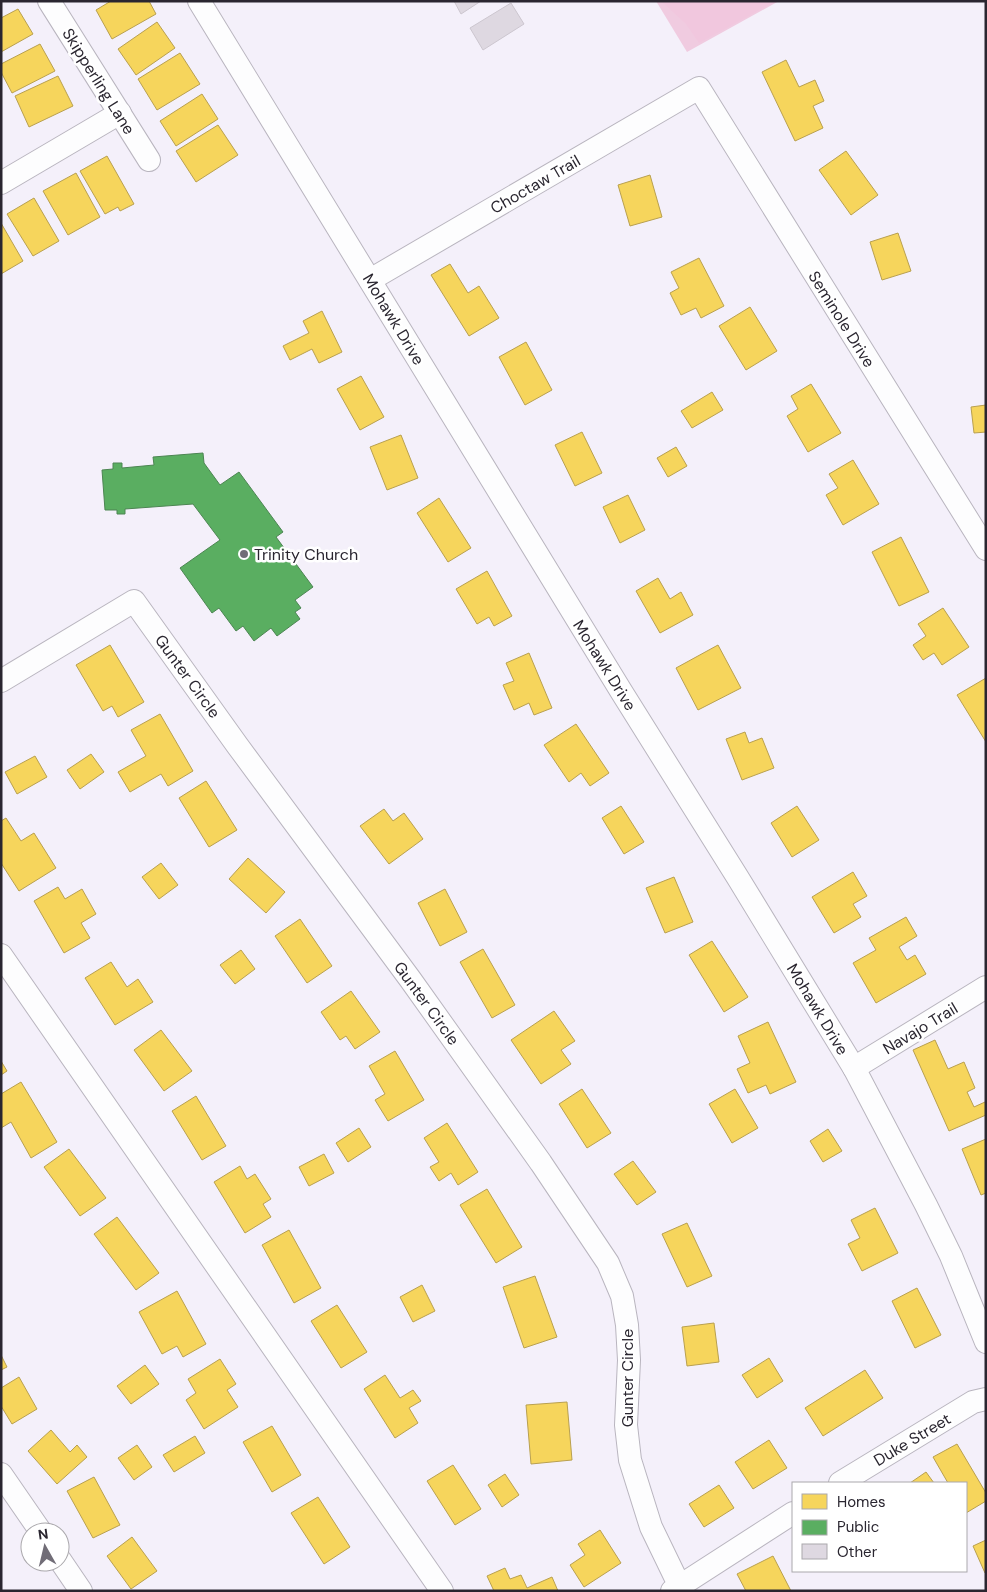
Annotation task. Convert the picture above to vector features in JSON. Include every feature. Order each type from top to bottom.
[{"type":"street","name":"Skipperling Lane","points":[[49,1],[149,160]]},
{"type":"street","name":"Mohawk Drive","points":[[199,1],[854,1068],[926,1205],[950,1256],[986,1342]]},
{"type":"street","name":"Choctaw Trail","points":[[370,280],[699,88]]},
{"type":"street","name":"Seminole Drive","points":[[699,88],[986,549]]},
{"type":"street","points":[[1,183],[120,114]]},
{"type":"street","name":"Gunter Circle","points":[[1,681],[134,601],[237,745],[410,979],[541,1163],[608,1263],[622,1296],[627,1324],[629,1360],[626,1425],[630,1460],[651,1527],[678,1589]]},
{"type":"street","points":[[1,955],[442,1591]]},
{"type":"street","name":"Navajo Trail","points":[[854,1068],[986,988]]},
{"type":"street","name":"Duke Street","points":[[842,1482],[973,1402],[986,1399]]},
{"type":"street","points":[[1,1474],[34,1522]]},
{"type":"street","points":[[678,1589],[792,1514]]},
{"type":"street","points":[[68,1572],[81,1591]]},
{"type":"shaded area","points":[[656,1],[779,1],[687,52]]},
{"type":"shaded area","points":[[661,1],[776,1],[699,43],[686,24]]},
{"type":"building: Homes","points":[[111,1],[149,1],[156,14],[112,39],[96,10]]},
{"type":"building: Homes","points":[[18,9],[33,34],[1,52],[1,18]]},
{"type":"building: Homes","points":[[157,22],[175,48],[136,75],[118,49]]},
{"type":"building: Homes","points":[[40,44],[55,71],[12,93],[1,72],[1,64]]},
{"type":"building: Homes","points":[[180,53],[200,84],[157,110],[138,79]]},
{"type":"building: Homes","points":[[786,60],[799,87],[815,80],[824,101],[813,106],[823,128],[795,141],[762,72]]},
{"type":"building: Homes","points":[[58,76],[73,106],[29,127],[15,96]]},
{"type":"building: Homes","points":[[202,94],[218,119],[176,146],[160,121]]},
{"type":"building: Homes","points":[[218,125],[238,155],[196,182],[176,151]]},
{"type":"building: Homes","points":[[846,151],[878,195],[851,215],[819,170]]},
{"type":"building: Homes","points":[[107,156],[134,204],[120,211],[118,207],[105,214],[80,171]]},
{"type":"building: Homes","points":[[76,173],[100,217],[68,235],[43,191]]},
{"type":"building: Homes","points":[[650,175],[662,217],[630,226],[618,185]]},
{"type":"building: Homes","points":[[34,198],[59,241],[33,256],[7,214]]},
{"type":"building: Homes","points":[[1,223],[23,261],[1,274]]},
{"type":"building: Homes","points":[[898,233],[911,271],[882,280],[870,242]]},
{"type":"building: Homes","points":[[699,258],[724,306],[701,318],[696,308],[681,315],[670,293],[679,288],[671,272]]},
{"type":"building: Homes","points":[[450,264],[468,293],[479,286],[499,318],[469,336],[431,275]]},
{"type":"building: Homes","points":[[750,307],[777,351],[746,370],[719,326]]},
{"type":"building: Homes","points":[[322,311],[342,352],[319,363],[312,349],[290,360],[283,346],[309,333],[303,321]]},
{"type":"building: Homes","points":[[526,342],[552,390],[525,405],[499,357]]},
{"type":"building: Homes","points":[[361,376],[384,417],[360,430],[337,389]]},
{"type":"building: Homes","points":[[811,384],[841,433],[808,452],[787,416],[798,409],[791,396]]},
{"type":"building: Homes","points":[[712,392],[723,410],[692,428],[681,411]]},
{"type":"building: Homes","points":[[986,405],[986,432],[974,433],[971,407]]},
{"type":"building: Homes","points":[[582,432],[602,473],[575,486],[555,445]]},
{"type":"building: Homes","points":[[401,435],[418,478],[387,490],[370,447]]},
{"type":"building: Homes","points":[[676,447],[687,466],[668,477],[657,458]]},
{"type":"building: Homes","points":[[853,460],[879,504],[843,525],[826,495],[838,488],[829,474]]},
{"type":"building: Homes","points":[[628,495],[645,530],[620,543],[603,507]]},
{"type":"building: Homes","points":[[439,498],[471,548],[448,562],[417,513]]},
{"type":"building: Homes","points":[[901,537],[929,592],[899,606],[872,552]]},
{"type":"building: Homes","points":[[487,571],[512,616],[494,626],[489,617],[477,624],[456,589]]},
{"type":"building: Homes","points":[[658,578],[670,599],[681,592],[693,615],[660,633],[636,591]]},
{"type":"building: Homes","points":[[943,608],[969,647],[942,665],[934,653],[923,660],[913,645],[926,636],[918,624]]},
{"type":"building: Homes","points":[[110,645],[144,702],[118,717],[112,706],[103,711],[76,665]]},
{"type":"building: Homes","points":[[718,645],[741,688],[698,710],[676,668]]},
{"type":"building: Homes","points":[[529,653],[552,708],[534,715],[529,703],[514,710],[503,685],[514,681],[506,663]]},
{"type":"building: Homes","points":[[986,678],[986,742],[957,695]]},
{"type":"building: Homes","points":[[160,714],[193,771],[168,786],[161,774],[130,792],[118,772],[146,756],[131,730]]},
{"type":"building: Homes","points":[[576,724],[609,773],[590,786],[581,773],[569,782],[544,745]]},
{"type":"building: Homes","points":[[745,732],[749,743],[762,738],[774,768],[742,780],[726,739]]},
{"type":"building: Homes","points":[[91,754],[104,772],[80,789],[67,770]]},
{"type":"building: Homes","points":[[35,756],[47,777],[17,794],[5,772]]},
{"type":"building: Homes","points":[[206,781],[237,830],[209,847],[179,798]]},
{"type":"building: Homes","points":[[621,806],[644,842],[624,854],[602,818]]},
{"type":"building: Homes","points":[[797,806],[819,840],[792,857],[771,823]]},
{"type":"building: Homes","points":[[384,809],[393,821],[404,813],[423,839],[389,864],[360,826]]},
{"type":"building: Homes","points":[[6,818],[21,841],[34,833],[56,868],[19,891],[1,863],[1,821]]},
{"type":"building: Homes","points":[[248,858],[285,892],[266,913],[229,879]]},
{"type":"building: Homes","points":[[161,863],[178,885],[159,899],[142,877]]},
{"type":"building: Homes","points":[[853,872],[867,896],[853,904],[861,917],[834,933],[812,897]]},
{"type":"building: Homes","points":[[674,877],[693,922],[665,933],[646,888]]},
{"type":"building: Homes","points":[[58,887],[65,899],[82,889],[96,914],[81,923],[90,938],[64,953],[34,901]]},
{"type":"building: Homes","points":[[445,889],[467,932],[440,946],[418,903]]},
{"type":"building: Homes","points":[[906,917],[917,936],[899,947],[907,960],[915,955],[926,974],[876,1003],[853,963],[876,950],[869,938]]},
{"type":"building: Homes","points":[[300,919],[332,966],[307,983],[275,936]]},
{"type":"building: Homes","points":[[712,941],[748,997],[724,1012],[689,955]]},
{"type":"building: Homes","points":[[483,949],[515,1005],[492,1018],[460,962]]},
{"type":"building: Homes","points":[[241,950],[255,969],[235,984],[220,965]]},
{"type":"building: Homes","points":[[111,962],[127,987],[138,979],[153,1002],[115,1025],[85,978]]},
{"type":"building: Homes","points":[[351,991],[380,1032],[355,1049],[346,1036],[340,1040],[321,1012]]},
{"type":"building: Homes","points":[[554,1011],[575,1041],[561,1050],[571,1064],[541,1084],[511,1040]]},
{"type":"building: Homes","points":[[768,1022],[796,1082],[770,1094],[766,1085],[748,1093],[737,1069],[750,1063],[738,1036]]},
{"type":"building: Homes","points":[[161,1030],[192,1071],[164,1091],[134,1050]]},
{"type":"building: Homes","points":[[935,1040],[948,1069],[964,1062],[975,1088],[967,1092],[974,1107],[986,1103],[986,1115],[949,1131],[913,1050]]},
{"type":"building: Homes","points":[[395,1051],[424,1100],[388,1121],[375,1100],[385,1094],[369,1066]]},
{"type":"building: Homes","points":[[1,1061],[7,1071],[1,1075]]},
{"type":"building: Homes","points":[[21,1082],[57,1142],[31,1158],[11,1122],[1,1128],[1,1094]]},
{"type":"building: Homes","points":[[582,1089],[611,1133],[587,1148],[559,1104]]},
{"type":"building: Homes","points":[[735,1089],[758,1128],[732,1143],[709,1104]]},
{"type":"building: Homes","points":[[196,1096],[226,1146],[202,1160],[172,1111]]},
{"type":"building: Homes","points":[[447,1123],[478,1172],[458,1185],[451,1173],[439,1181],[430,1167],[439,1162],[424,1138]]},
{"type":"building: Homes","points":[[359,1128],[371,1147],[348,1162],[336,1143]]},
{"type":"building: Homes","points":[[828,1129],[842,1151],[823,1162],[810,1141]]},
{"type":"building: Homes","points":[[986,1139],[986,1193],[981,1195],[962,1149]]},
{"type":"building: Homes","points":[[69,1149],[106,1198],[80,1216],[44,1167]]},
{"type":"building: Homes","points":[[324,1154],[334,1173],[309,1186],[299,1167]]},
{"type":"building: Homes","points":[[633,1161],[656,1192],[637,1205],[614,1174]]},
{"type":"building: Homes","points":[[240,1166],[247,1179],[255,1174],[271,1199],[263,1204],[271,1217],[245,1233],[214,1182]]},
{"type":"building: Homes","points":[[487,1189],[522,1247],[496,1263],[460,1205]]},
{"type":"building: Homes","points":[[875,1208],[898,1253],[862,1271],[848,1244],[860,1238],[851,1220]]},
{"type":"building: Homes","points":[[117,1217],[159,1273],[136,1290],[94,1234]]},
{"type":"building: Homes","points":[[687,1223],[712,1276],[687,1287],[662,1234]]},
{"type":"building: Homes","points":[[289,1230],[321,1288],[294,1303],[262,1245]]},
{"type":"building: Homes","points":[[535,1276],[557,1337],[524,1348],[503,1287]]},
{"type":"building: Homes","points":[[422,1285],[435,1311],[413,1322],[400,1297]]},
{"type":"building: Homes","points":[[917,1288],[941,1335],[915,1348],[892,1301]]},
{"type":"building: Homes","points":[[177,1291],[206,1344],[183,1357],[177,1346],[162,1354],[139,1312]]},
{"type":"building: Homes","points":[[337,1305],[367,1352],[341,1368],[311,1321]]},
{"type":"building: Homes","points":[[714,1323],[719,1362],[687,1366],[682,1327]]},
{"type":"building: Homes","points":[[1,1355],[7,1367],[1,1370]]},
{"type":"building: Homes","points":[[769,1358],[783,1381],[757,1398],[742,1375]]},
{"type":"building: Homes","points":[[220,1359],[236,1384],[227,1390],[238,1407],[204,1429],[186,1400],[196,1393],[188,1379]]},
{"type":"building: Homes","points":[[145,1365],[159,1384],[131,1404],[117,1386]]},
{"type":"building: Homes","points":[[865,1370],[883,1398],[823,1436],[805,1408]]},
{"type":"building: Homes","points":[[385,1375],[400,1398],[413,1390],[421,1401],[409,1408],[418,1423],[395,1438],[364,1389]]},
{"type":"building: Homes","points":[[19,1377],[37,1409],[12,1424],[1,1406],[1,1388]]},
{"type":"building: Homes","points":[[567,1402],[572,1460],[531,1464],[526,1405]]},
{"type":"building: Homes","points":[[272,1426],[301,1475],[272,1492],[243,1442]]},
{"type":"building: Homes","points":[[51,1430],[70,1452],[77,1445],[87,1457],[57,1484],[28,1451]]},
{"type":"building: Homes","points":[[195,1436],[205,1453],[174,1472],[163,1455]]},
{"type":"building: Homes","points":[[769,1440],[787,1468],[753,1489],[735,1462]]},
{"type":"building: Homes","points":[[957,1444],[986,1493],[986,1501],[967,1512],[967,1482],[947,1482],[933,1457]]},
{"type":"building: Homes","points":[[137,1445],[152,1467],[134,1480],[118,1458]]},
{"type":"building: Homes","points":[[453,1465],[481,1509],[455,1525],[427,1481]]},
{"type":"building: Homes","points":[[926,1472],[933,1482],[911,1482]]},
{"type":"building: Homes","points":[[505,1474],[519,1495],[502,1507],[488,1485]]},
{"type":"building: Homes","points":[[94,1477],[120,1525],[93,1538],[67,1491]]},
{"type":"building: Homes","points":[[719,1485],[734,1508],[704,1527],[689,1504]]},
{"type":"building: Homes","points":[[318,1497],[350,1547],[324,1564],[291,1513]]},
{"type":"building: Homes","points":[[600,1530],[621,1563],[584,1587],[570,1565],[585,1555],[578,1544]]},
{"type":"building: Homes","points":[[132,1537],[157,1571],[131,1589],[107,1556]]},
{"type":"building: Homes","points":[[986,1540],[986,1573],[985,1573],[973,1546]]},
{"type":"building: Homes","points":[[773,1556],[791,1591],[746,1591],[737,1574]]},
{"type":"building: Homes","points":[[505,1568],[510,1579],[521,1575],[527,1588],[552,1577],[558,1591],[494,1591],[487,1576]]},
{"type":"building: Public","name":"Trinity Church","points":[[203,453],[204,463],[220,485],[239,472],[283,532],[276,537],[313,587],[295,600],[301,608],[295,612],[300,619],[277,636],[271,628],[254,641],[243,626],[236,631],[219,608],[212,613],[180,568],[220,540],[193,504],[125,509],[125,514],[117,514],[117,510],[105,510],[102,470],[113,469],[113,463],[122,463],[122,468],[154,465],[153,457]]},
{"type":"building: Other","points":[[454,1],[481,1],[461,14]]},
{"type":"building: Other","points":[[511,3],[524,24],[483,50],[470,28]]},
{"type":"place","name":"Trinity Church","points":[[244,554]]}]
